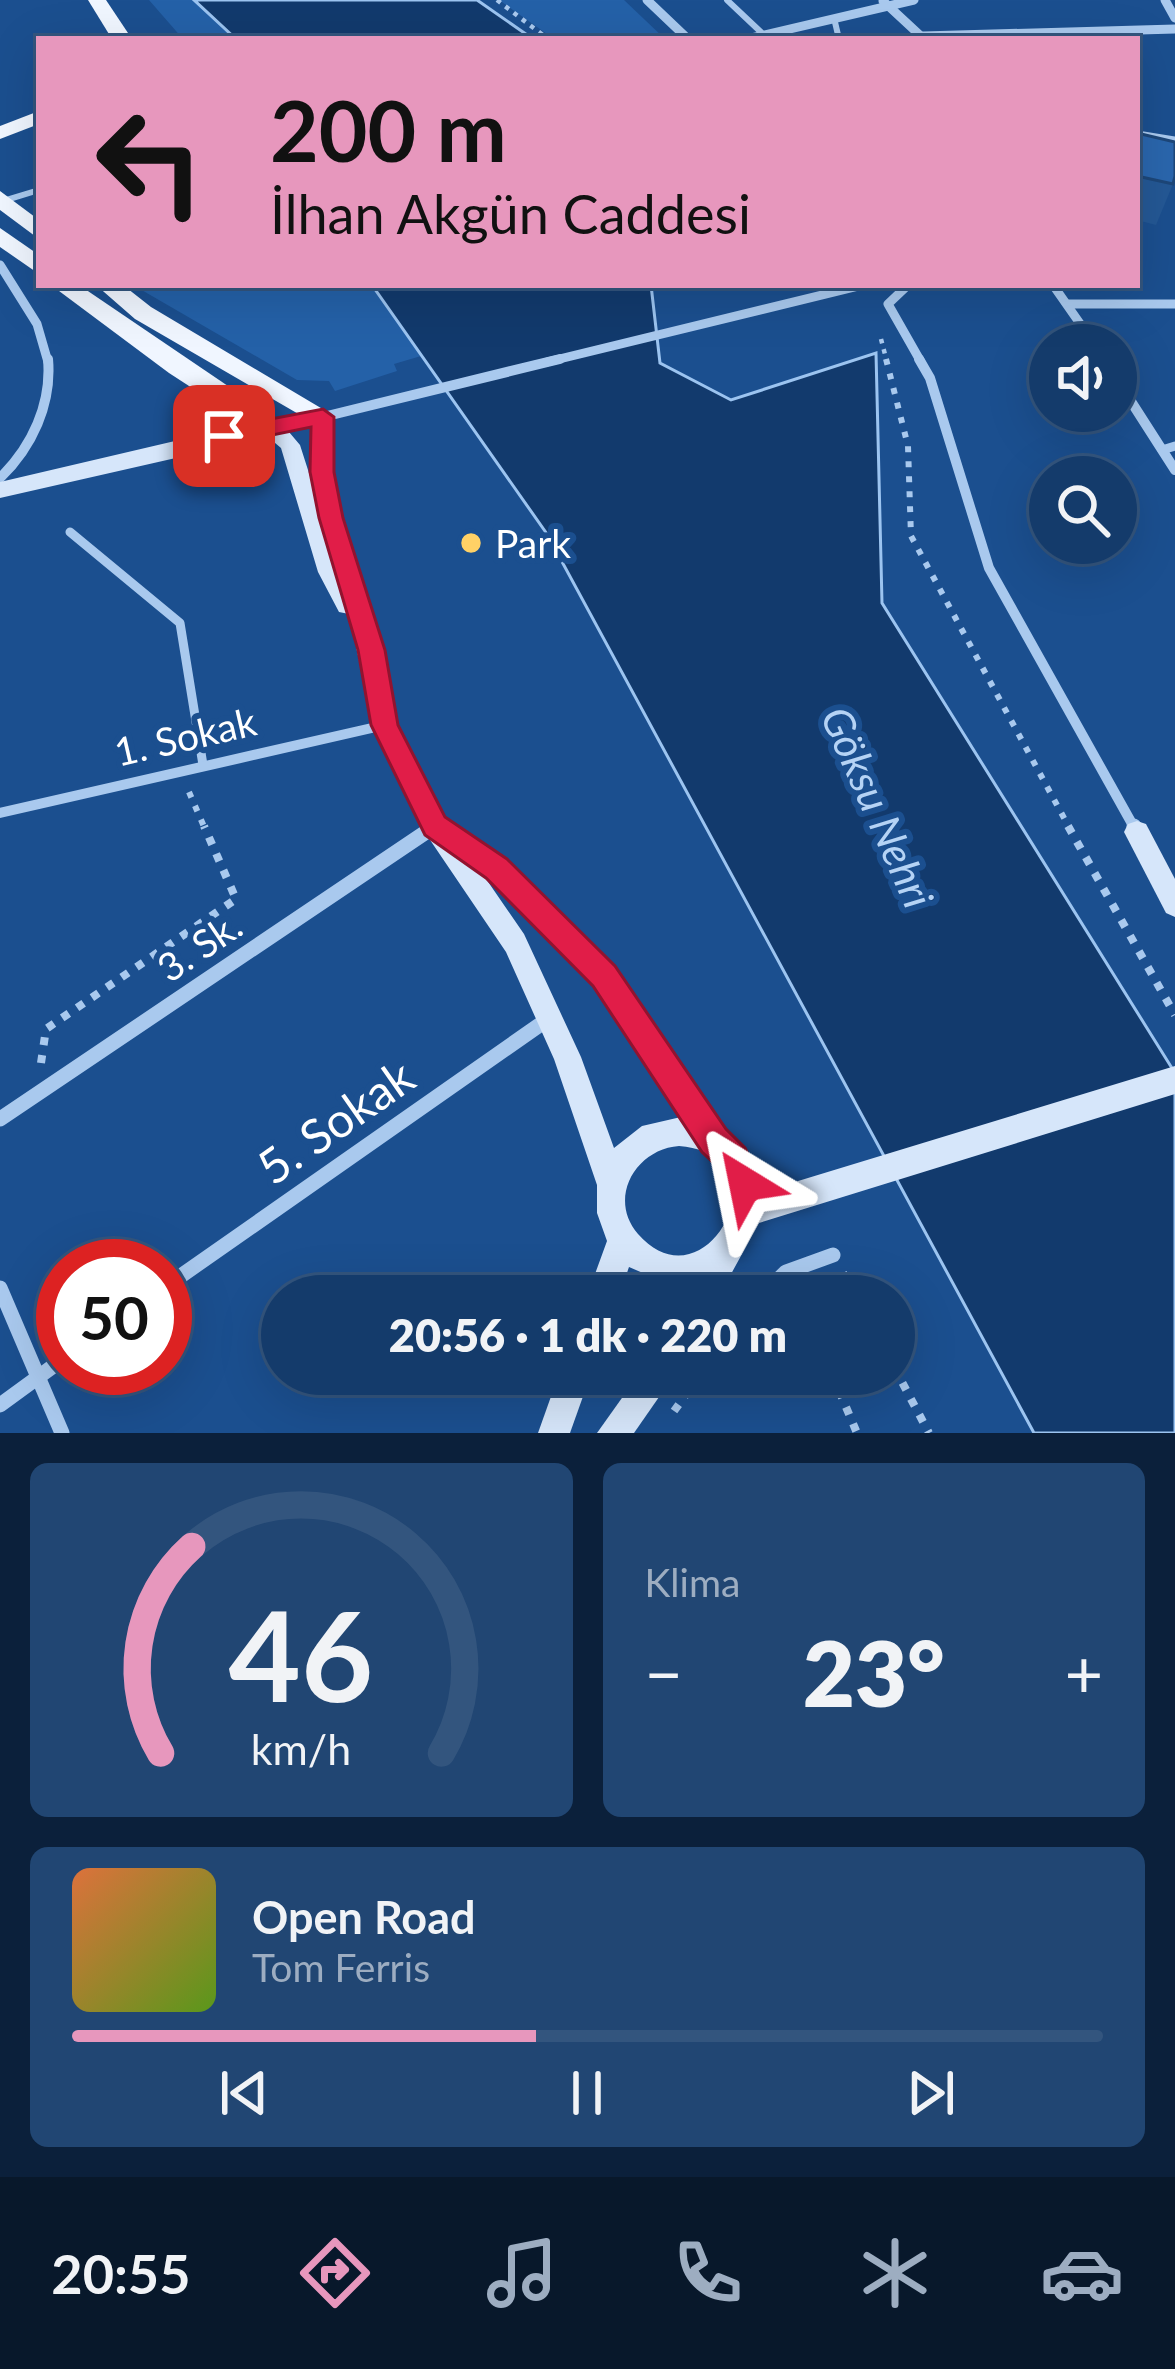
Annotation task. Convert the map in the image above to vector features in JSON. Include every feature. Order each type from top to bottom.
[{"type":"main road","points":[[97,0],[120,36]]},
{"type":"main road","points":[[0,133],[36,118]]},
{"type":"main road","points":[[1,200],[36,229]]},
{"type":"main road","points":[[0,235],[36,265]]},
{"type":"main road","points":[[67,288],[269,426],[290,446],[329,572],[371,650]]},
{"type":"main road","points":[[112,288],[143,313],[323,417]]},
{"type":"main road","points":[[0,490],[323,417]]},
{"type":"main road","points":[[323,417],[322,472],[331,518],[371,650],[385,725],[435,826],[515,943],[549,1018],[612,1185],[613,1213],[623,1239],[644,1259],[669,1270],[697,1270],[721,1258]]},
{"type":"main road","points":[[435,826],[496,868],[604,976],[714,1141],[734,1160],[745,1184],[747,1212],[739,1238],[712,1275]]},
{"type":"main road","points":[[1136,832],[1175,876]]},
{"type":"main road","points":[[1136,832],[1175,905]]},
{"type":"main road","points":[[747,1212],[1175,1080]]},
{"type":"main road","points":[[612,1185],[622,1160],[640,1141],[663,1131],[689,1131],[714,1141]]},
{"type":"main road","points":[[610,1275],[623,1239]]},
{"type":"main road","points":[[554,1433],[568,1395]]},
{"type":"main road","points":[[613,1433],[643,1395]]},
{"type":"street","points":[[648,0],[685,36]]},
{"type":"street","points":[[757,36],[884,2],[914,0]]},
{"type":"street","points":[[1165,0],[1175,18]]},
{"type":"street","points":[[884,2],[921,36]]},
{"type":"street","points":[[979,36],[1175,29]]},
{"type":"street","points":[[1140,135],[1175,140]]},
{"type":"street","points":[[0,265],[31,307],[52,380],[40,419],[17,463],[0,478]]},
{"type":"street","points":[[323,417],[854,288]]},
{"type":"street","points":[[905,288],[888,304],[930,378],[989,568],[1136,832]]},
{"type":"street","points":[[1056,288],[1082,324]]},
{"type":"street","points":[[1069,304],[1175,304]]},
{"type":"street","points":[[1137,411],[1175,470]]},
{"type":"street","name":"1. Sokak","points":[[0,813],[385,725]]},
{"type":"street","name":"3. Sk.","points":[[0,1119],[435,826]]},
{"type":"street","name":"5. Sokak","points":[[192,1268],[549,1018]]},
{"type":"street","points":[[783,1275],[833,1255]]},
{"type":"street","points":[[0,1288],[36,1375]]},
{"type":"street","points":[[0,1405],[36,1378]]},
{"type":"street","points":[[45,1395],[62,1433]]},
{"type":"lane","points":[[727,0],[764,34]]},
{"type":"lane","points":[[834,17],[838,36]]},
{"type":"lane","points":[[1,200],[36,191]]},
{"type":"lane","points":[[1162,450],[1175,446]]},
{"type":"lane","points":[[70,532],[180,623],[203,765]]},
{"type":"path","points":[[497,0],[544,36]]},
{"type":"path","points":[[863,288],[878,328],[908,446],[911,536],[1175,1015]]},
{"type":"path","points":[[36,1096],[46,1028],[236,899],[179,771]]},
{"type":"path","points":[[669,1418],[686,1395]]},
{"type":"path","points":[[841,1395],[856,1433]]},
{"type":"path","points":[[909,1395],[929,1433]]},
{"type":"shaded area","points":[[149,0],[194,0],[233,36],[180,36]]},
{"type":"shaded area","points":[[499,0],[624,0],[662,36],[550,36]]},
{"type":"shaded area","points":[[138,288],[374,288],[421,356],[394,364],[397,371],[335,391],[329,381],[297,380]]},
{"type":"water","points":[[194,0],[477,0],[529,36],[233,36]]},
{"type":"water","name":"Göksu Nehri","points":[[374,288],[651,288],[660,363],[731,400],[876,353],[882,603],[1175,1073],[1175,1433],[1034,1433],[547,534]]},
{"type":"building","points":[[1140,134],[1175,142],[1173,184],[1140,177]]},
{"type":"place","name":"Park","points":[[471,543]]},
{"type":"route","points":[[224,436],[323,417],[322,472],[331,518],[371,650],[385,725],[435,826],[496,868],[604,976],[714,1141],[734,1160],[745,1184]]}]
